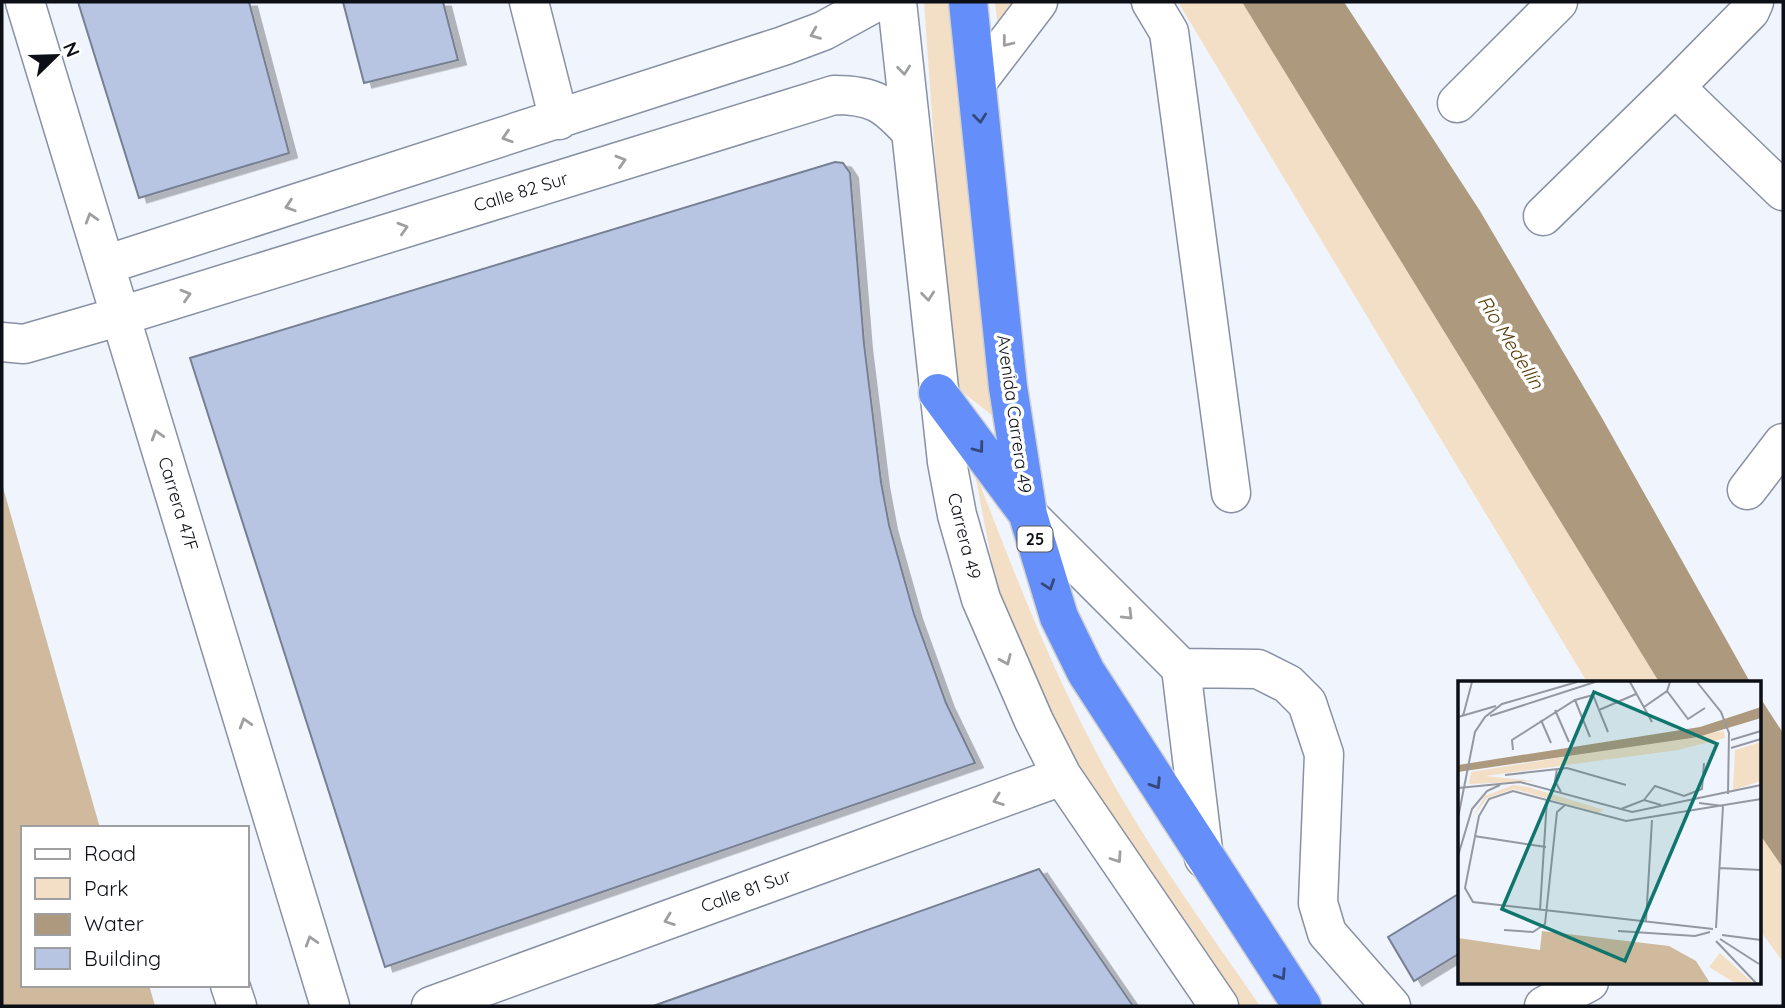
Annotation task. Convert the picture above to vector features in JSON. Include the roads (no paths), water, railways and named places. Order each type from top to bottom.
[{"type":"highway","name":"Avenida Carrera 49","points":[[968,2],[1008,387],[1028,515],[1059,617],[1086,672],[1302,1006]]},
{"type":"highway","points":[[938,393],[1028,515]]},
{"type":"street","name":"Carrera 47F","points":[[26,2],[330,1006]]},
{"type":"street","points":[[529,2],[559,120]]},
{"type":"street","points":[[105,265],[783,46],[823,31],[876,2]]},
{"type":"street","name":"Carrera 49","points":[[897,2],[938,393],[957,515],[981,599],[1006,661],[1062,776],[1219,1006]]},
{"type":"street","points":[[977,82],[1038,2]]},
{"type":"street","points":[[1152,2],[1168,32],[1231,493]]},
{"type":"street","points":[[1457,103],[1558,2]]},
{"type":"street","points":[[1543,216],[1750,11],[1754,2]]},
{"type":"street","points":[[1675,87],[1783,191]]},
{"type":"street","name":"Calle 82 Sur","points":[[2,342],[24,344],[121,316],[834,95],[857,95],[881,102],[911,132]]},
{"type":"street","points":[[1747,490],[1783,443]]},
{"type":"street","points":[[1028,515],[1181,667],[1204,858]]},
{"type":"street","points":[[1181,667],[1258,669],[1288,684],[1307,703],[1324,754],[1318,903],[1327,933],[1391,1006]]},
{"type":"street","name":"Calle 81 Sur","points":[[430,1006],[1062,776]]},
{"type":"street","points":[[1544,1006],[1585,984]]},
{"type":"street","points":[[231,987],[237,1006]]},
{"type":"water","name":"Río Medellín","points":[[1242,2],[1344,2],[1480,211],[1602,418],[1749,681],[1658,681]]},
{"type":"water","points":[[1760,698],[1783,733],[1783,868],[1760,834]]}]
